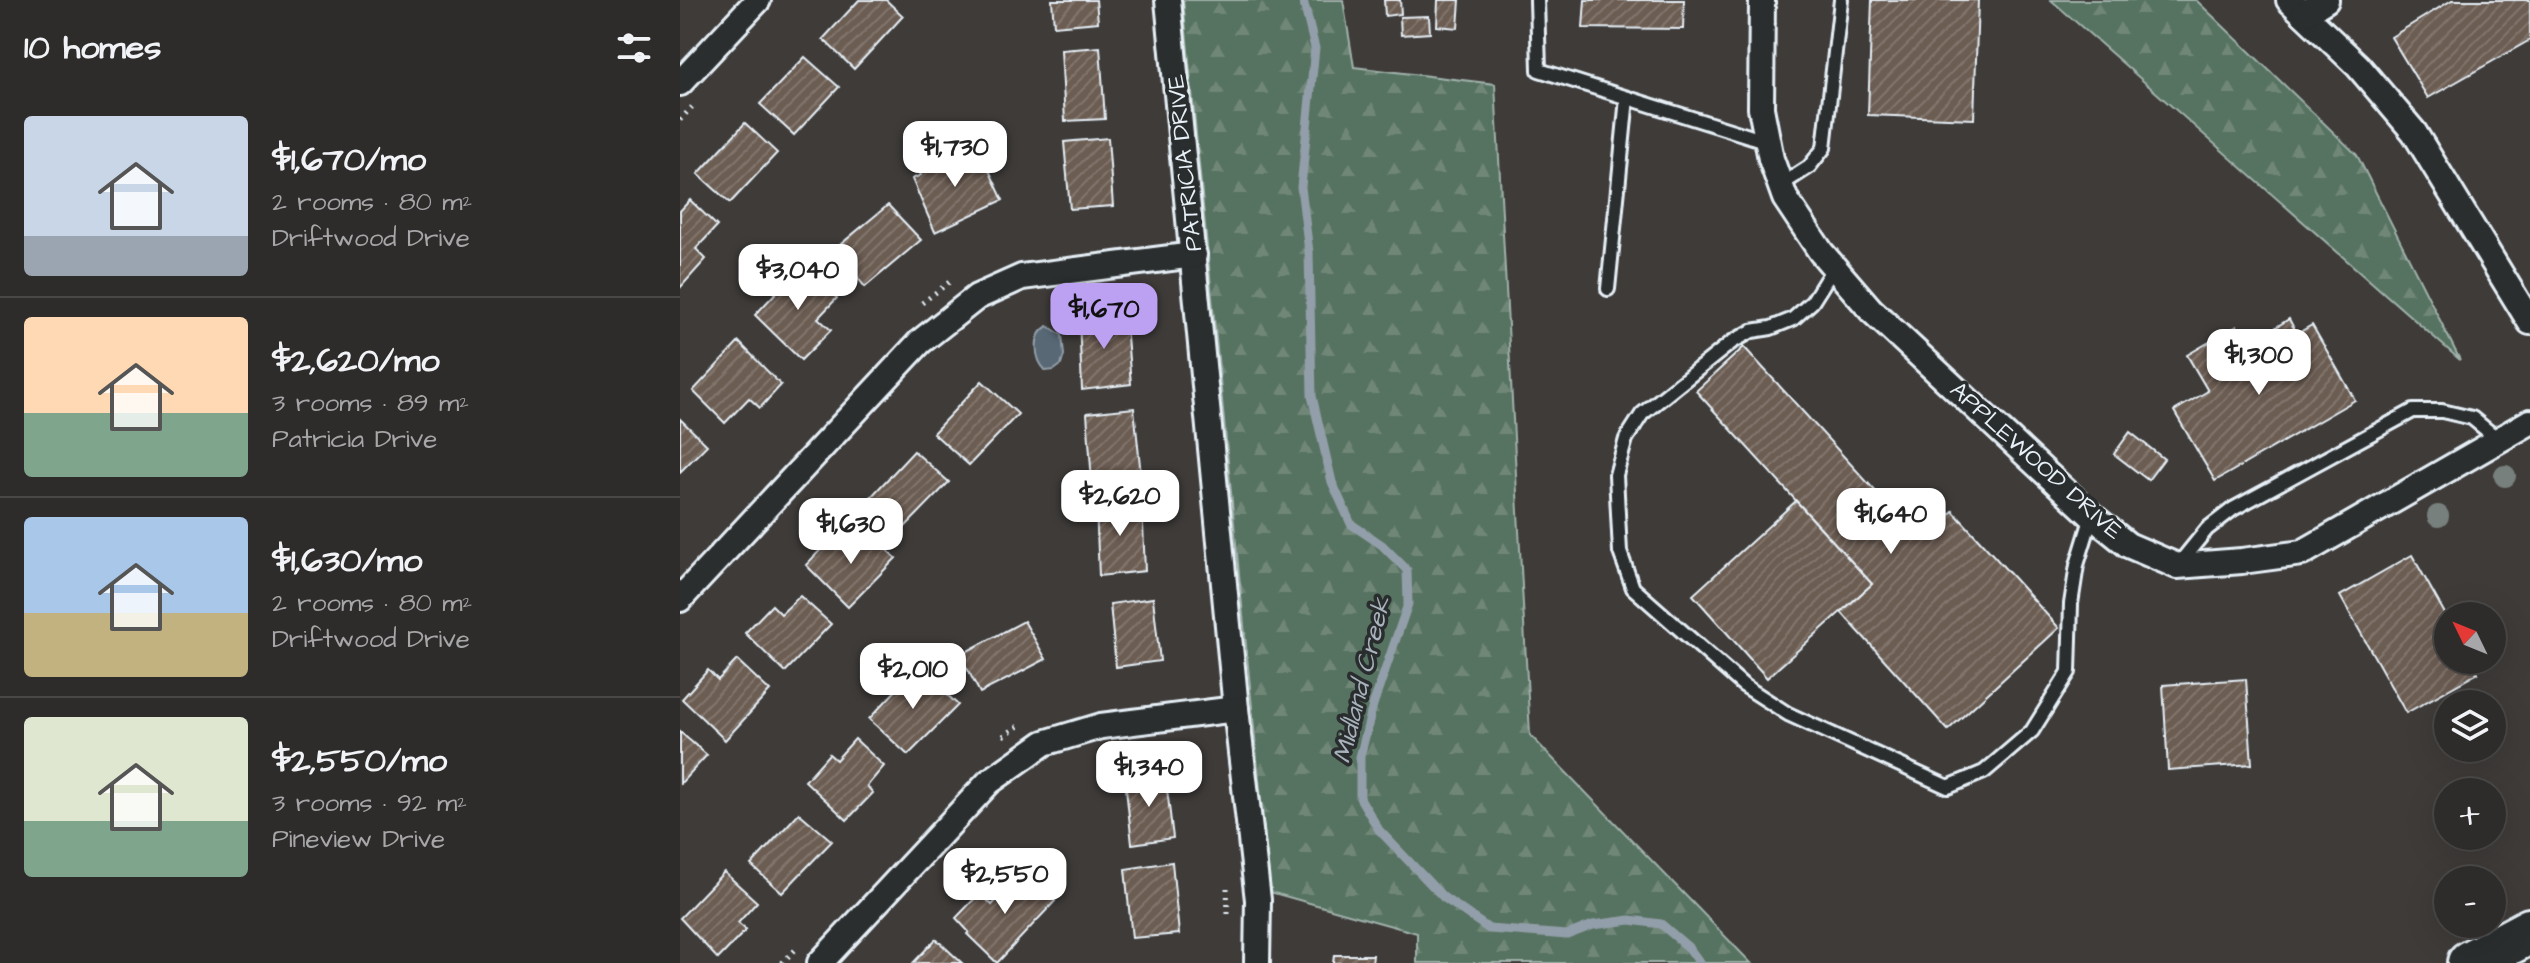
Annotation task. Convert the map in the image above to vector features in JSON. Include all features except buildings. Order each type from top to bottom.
[{"type":"highway","points":[[2470,963],[2530,931]]},
{"type":"street","points":[[680,83],[758,0]]},
{"type":"street","name":"PATRICIA DRIVE","points":[[1168,0],[1236,709],[1258,900],[1257,963]]},
{"type":"street","name":"APPLEWOOD DRIVE","points":[[1762,0],[1761,108],[1771,159],[1785,198],[1821,252],[1871,310],[2092,516],[2128,545],[2177,566],[2302,553],[2530,422]]},
{"type":"street","points":[[2296,7],[2326,0]]},
{"type":"street","points":[[2296,7],[2358,66],[2414,132],[2530,322]]},
{"type":"street","points":[[680,599],[920,342],[977,297],[1022,277],[1194,255]]},
{"type":"street","points":[[820,963],[989,782],[1044,743],[1101,726],[1236,709]]},
{"type":"lane","points":[[1537,0],[1539,70],[1768,142]]},
{"type":"lane","points":[[1781,185],[1809,167],[1824,148],[1841,0]]},
{"type":"lane","points":[[1608,289],[1627,98]]},
{"type":"lane","points":[[1834,267],[1812,302],[1793,319],[1771,328],[1752,331],[1732,342],[1642,414],[1626,439],[1616,475],[1620,552],[1633,588],[1743,685],[1788,714],[1948,787],[1984,772],[2032,731],[2069,672],[2071,604],[2077,565],[2092,516]]},
{"type":"lane","points":[[2177,566],[2207,529],[2233,509],[2413,411],[2442,411],[2472,418],[2500,441]]},
{"type":"green space","points":[[1183,0],[1343,0],[1354,67],[1495,84],[1530,735],[1751,963],[1417,963],[1417,933],[1270,892]]},
{"type":"green space","points":[[2051,0],[2196,0],[2357,155],[2460,360]]},
{"type":"water","points":[[1048,326],[1062,335],[1064,355],[1061,365],[1046,371],[1036,347],[1039,335]]},
{"type":"waterway","name":"Midland Creek","points":[[1303,0],[1315,48],[1301,187],[1309,252],[1312,396],[1332,482],[1351,524],[1382,545],[1407,570],[1408,604],[1373,705],[1360,757],[1360,798],[1379,830],[1443,897],[1489,929],[1567,935],[1593,925],[1630,920],[1661,924],[1689,948],[1700,963]]}]
